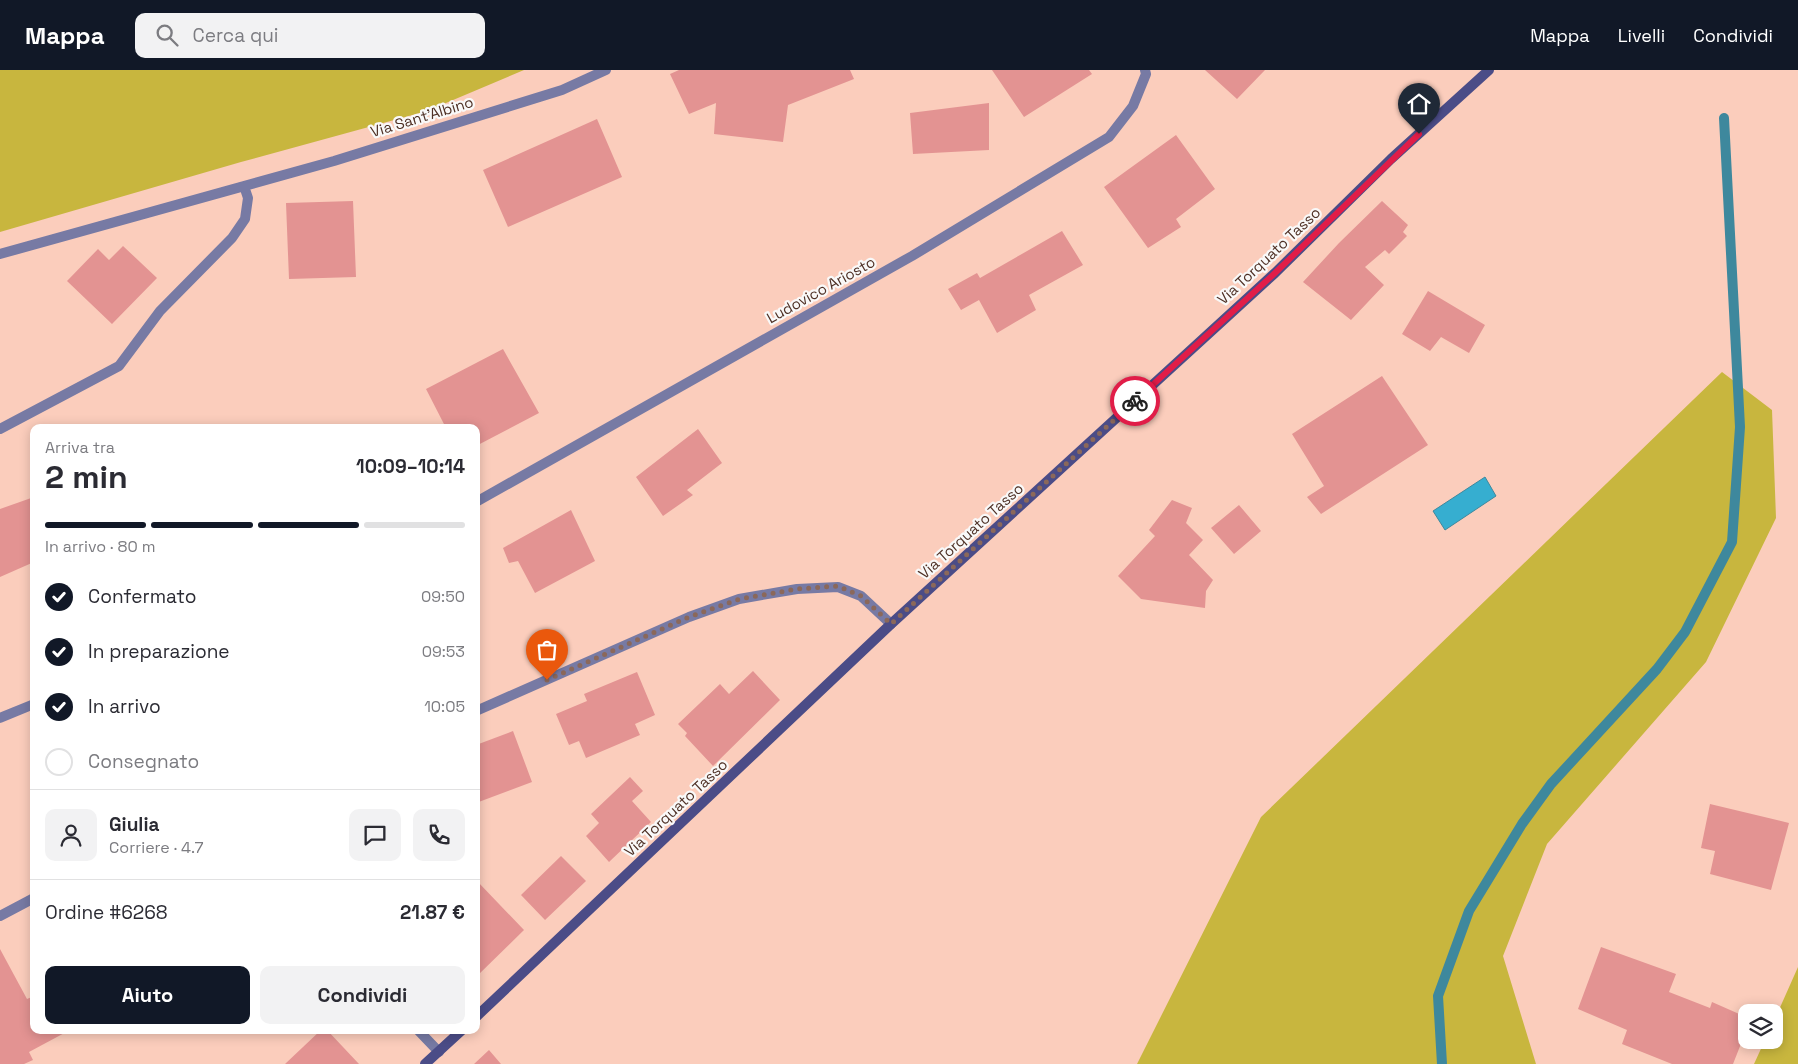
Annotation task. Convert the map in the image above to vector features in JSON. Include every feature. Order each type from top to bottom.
[{"type":"street","name":"Via Sant'Albino","points":[[0,254],[334,160],[562,90],[606,70]]},
{"type":"street","name":"Ludovico Ariosto","points":[[480,500],[912,256],[1109,137],[1133,106],[1146,74],[1145,70]]},
{"type":"street","name":"Via Torquato Tasso","points":[[480,1013],[891,624],[1275,273],[1391,159],[1489,70]]},
{"type":"street","points":[[0,428],[119,366],[160,310],[232,238],[245,219],[248,198],[244,186]]},
{"type":"street","points":[[480,709],[689,617],[740,599],[797,589],[838,586],[861,596],[891,624]]},
{"type":"street","points":[[0,718],[30,706]]},
{"type":"street","points":[[0,916],[30,900]]},
{"type":"street","points":[[422,1034],[439,1052]]},
{"type":"street","points":[[425,1064],[458,1034]]},
{"type":"shaded area","points":[[0,70],[524,70],[427,111],[241,162],[0,232]]},
{"type":"shaded area","points":[[1722,372],[1772,410],[1776,518],[1706,662],[1547,844],[1503,956],[1536,1064],[1137,1064],[1261,817]]},
{"type":"shaded area","points":[[1798,967],[1798,1064],[1754,1064],[1761,1049],[1783,1049],[1782,1004]]},
{"type":"water","points":[[1485,477],[1496,496],[1445,530],[1433,511]]},
{"type":"building","points":[[679,70],[850,70],[854,79],[788,105],[783,142],[714,134],[716,103],[689,114],[670,74]]},
{"type":"building","points":[[992,70],[1089,70],[1092,74],[1024,117]]},
{"type":"building","points":[[1205,70],[1265,70],[1237,99]]},
{"type":"building","points":[[989,103],[989,150],[913,154],[910,113]]},
{"type":"building","points":[[597,119],[622,177],[508,227],[483,170]]},
{"type":"building","points":[[1176,135],[1215,189],[1176,219],[1181,227],[1148,248],[1104,187]]},
{"type":"building","points":[[353,201],[356,277],[289,279],[286,203]]},
{"type":"building","points":[[1382,201],[1408,225],[1403,232],[1407,236],[1389,254],[1385,250],[1365,267],[1384,285],[1351,320],[1303,282]]},
{"type":"building","points":[[1062,231],[1083,265],[1029,295],[1036,310],[997,333],[979,300],[961,310],[948,289],[977,273],[980,278]]},
{"type":"building","points":[[123,246],[157,278],[112,324],[67,281],[98,249],[109,260]]},
{"type":"building","points":[[1428,291],[1485,325],[1469,353],[1441,337],[1430,351],[1402,334]]},
{"type":"building","points":[[503,349],[539,413],[480,444],[480,424],[444,424],[426,389]]},
{"type":"building","points":[[1382,376],[1428,445],[1321,514],[1307,497],[1324,486],[1292,434]]},
{"type":"building","points":[[698,429],[722,463],[687,490],[693,495],[663,516],[636,477]]},
{"type":"building","points":[[30,498],[30,564],[0,577],[0,509]]},
{"type":"building","points":[[1172,500],[1192,508],[1186,523],[1203,540],[1189,555],[1213,580],[1206,591],[1205,608],[1141,599],[1118,576],[1155,536],[1149,530]]},
{"type":"building","points":[[1239,505],[1261,531],[1234,554],[1211,528]]},
{"type":"building","points":[[571,510],[595,561],[535,593],[518,561],[509,563],[503,548]]},
{"type":"building","points":[[753,671],[780,700],[713,766],[685,736],[687,733],[678,724],[720,684],[729,694]]},
{"type":"building","points":[[637,672],[655,715],[635,724],[640,735],[586,758],[579,741],[569,745],[556,714],[587,701],[584,694]]},
{"type":"building","points":[[513,731],[532,782],[480,802],[480,743]]},
{"type":"building","points":[[630,777],[643,791],[632,801],[651,822],[609,862],[586,836],[599,823],[591,814]]},
{"type":"building","points":[[1710,804],[1789,823],[1771,890],[1710,874],[1715,851],[1701,848]]},
{"type":"building","points":[[561,856],[586,881],[545,920],[521,895]]},
{"type":"building","points":[[480,884],[524,930],[480,973]]},
{"type":"building","points":[[1601,947],[1676,974],[1669,992],[1710,1008],[1712,1002],[1738,1013],[1739,1049],[1733,1064],[1672,1064],[1622,1044],[1627,1030],[1578,1009]]},
{"type":"building","points":[[0,949],[27,999],[30,998],[30,1034],[63,1034],[29,1052],[33,1060],[24,1064],[0,1064]]},
{"type":"building","points":[[317,1034],[331,1034],[359,1064],[285,1064]]},
{"type":"building","points":[[489,1050],[501,1064],[474,1064]]},
{"type":"waterway","points":[[1442,1064],[1438,996],[1469,911],[1522,824],[1551,784],[1657,669],[1685,632],[1732,542],[1740,427],[1724,118]]},
{"type":"way so far","points":[[547,680],[689,617],[740,599],[797,589],[838,586],[861,596],[891,624],[1135,401]]},
{"type":"route","points":[[1135,401],[1275,273],[1419,134]]}]
